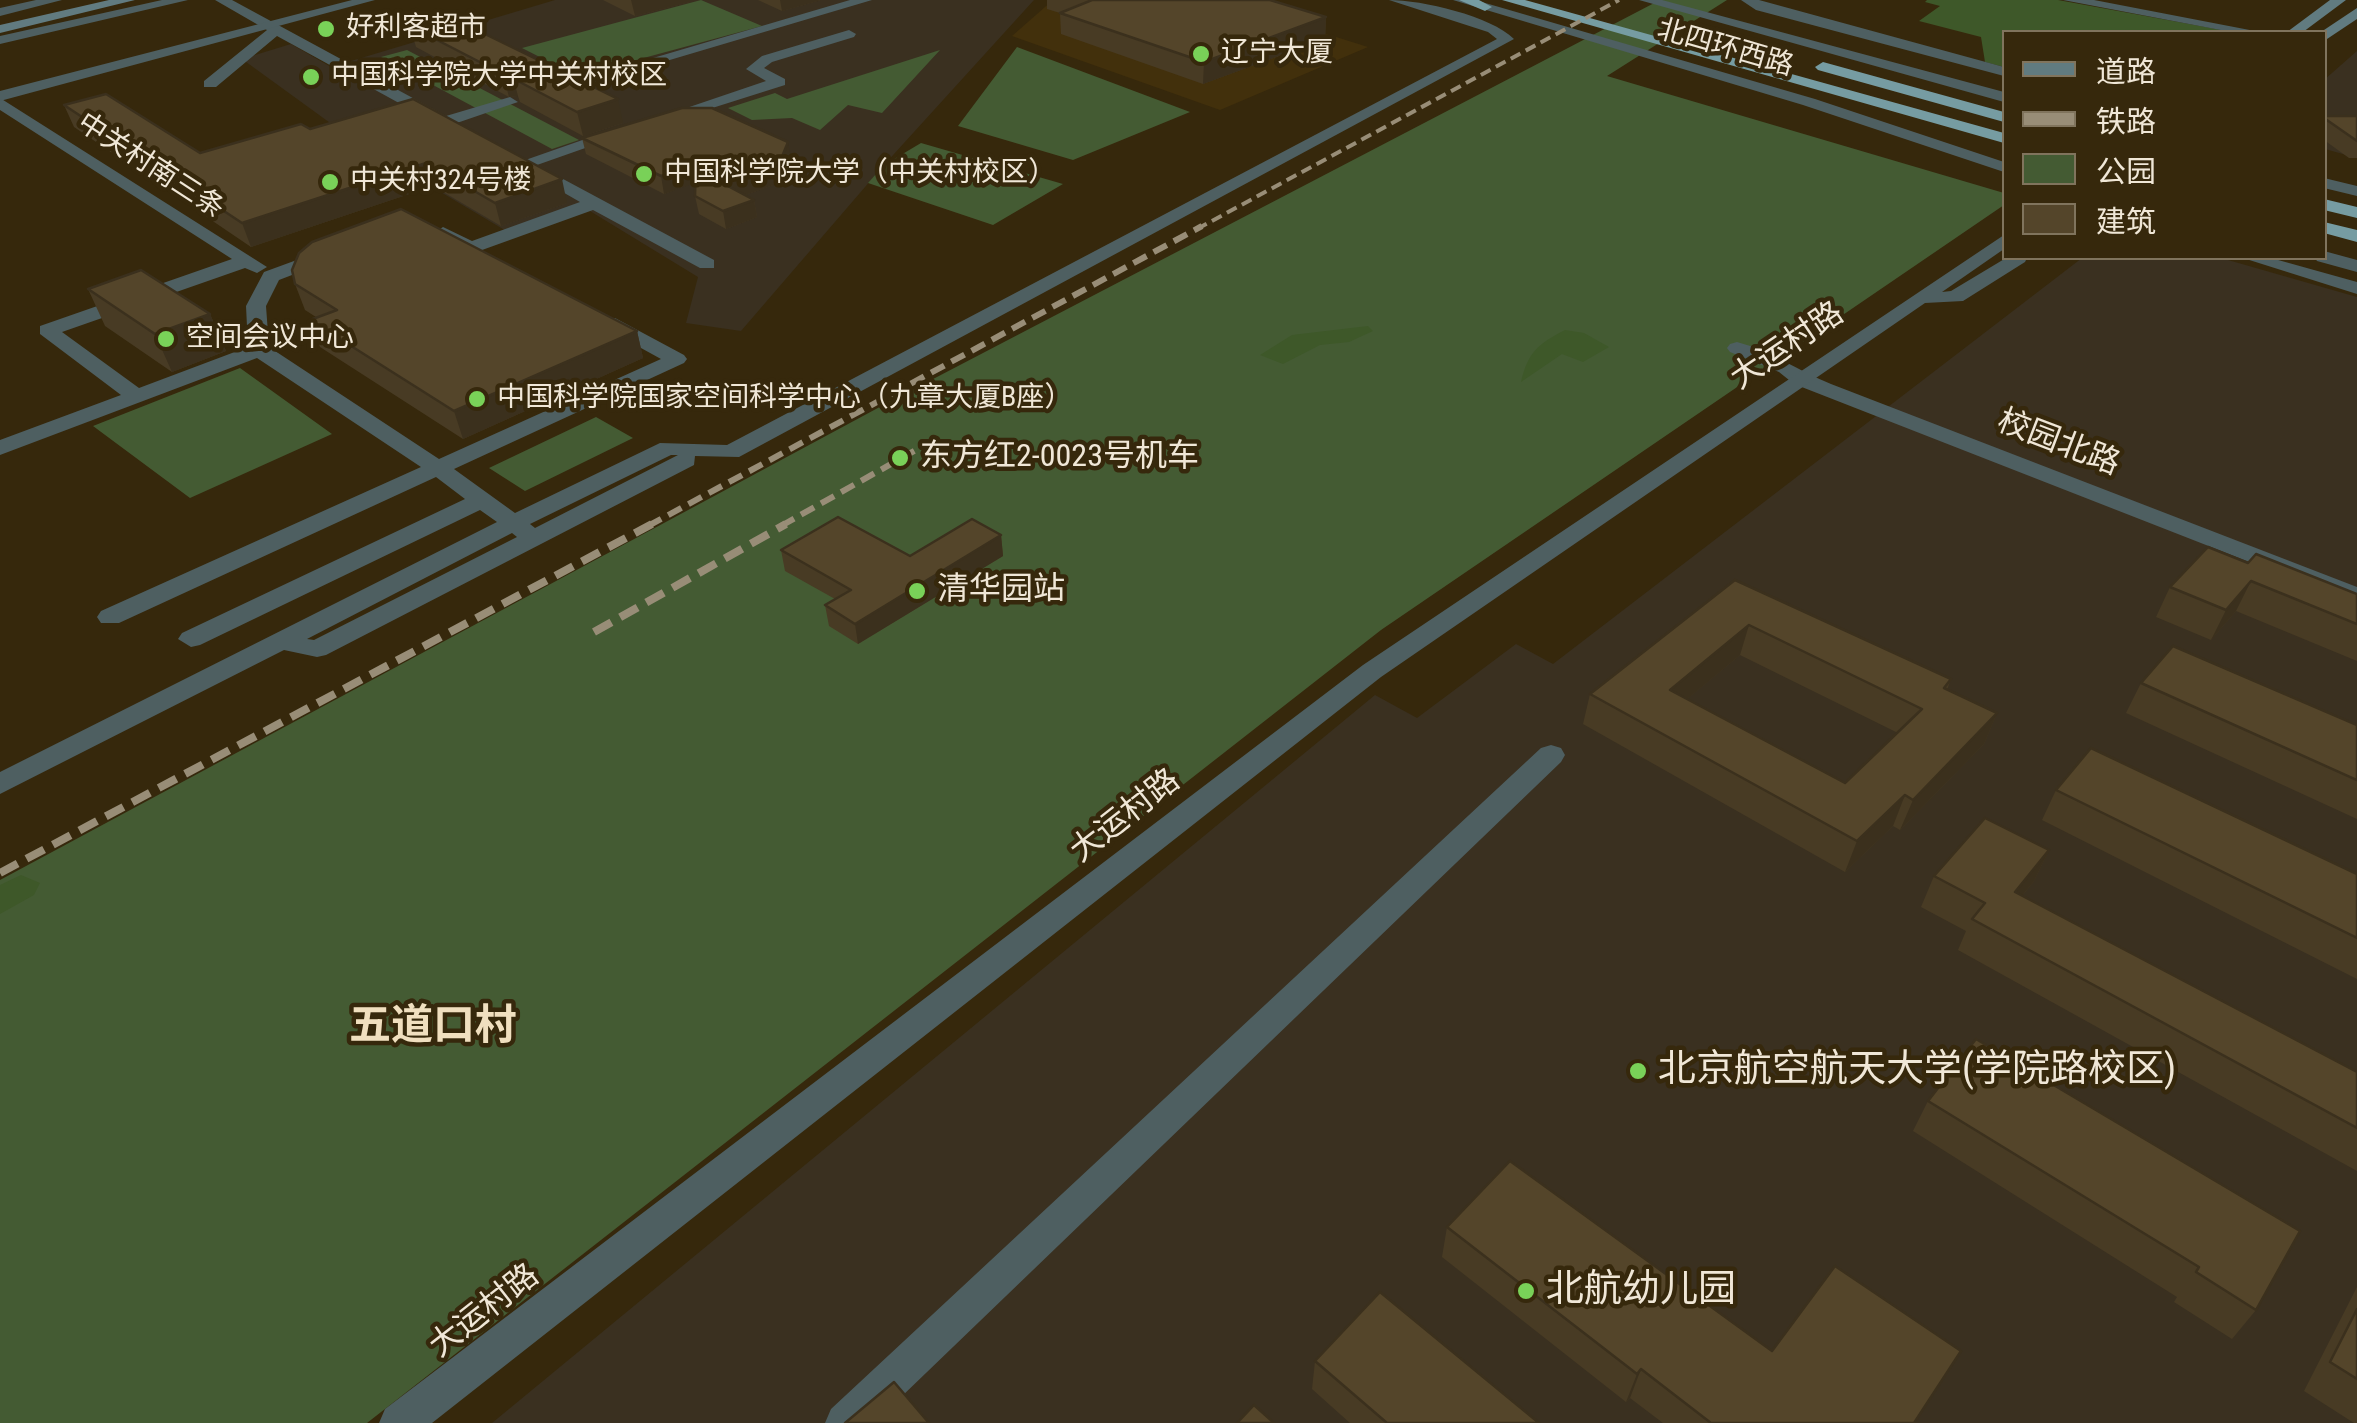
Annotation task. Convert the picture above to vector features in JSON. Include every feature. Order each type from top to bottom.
[{"type":"highway","name":"北四环西路","points":[[1508,0],[2002,137]]},
{"type":"highway","name":"北四环西路","points":[[1799,61],[2002,116]]},
{"type":"highway","points":[[2327,205],[2357,213]]},
{"type":"highway","points":[[2327,227],[2357,236]]},
{"type":"main road","points":[[0,21],[92,0]]},
{"type":"main road","points":[[0,29],[128,0]]},
{"type":"main road","points":[[2297,30],[2339,0]]},
{"type":"main road","points":[[2327,35],[2357,12]]},
{"type":"street","points":[[0,12],[55,0]]},
{"type":"street","points":[[0,40],[181,0]]},
{"type":"street","points":[[222,0],[476,139]]},
{"type":"street","points":[[0,99],[368,0]]},
{"type":"street","points":[[566,86],[865,0]]},
{"type":"street","points":[[0,784],[284,642],[317,650],[524,530],[701,453],[731,452],[1506,39],[1494,29],[1396,0]]},
{"type":"street","name":"北四环西路","points":[[1463,0],[1809,102],[2002,167]]},
{"type":"street","name":"北四环西路","points":[[1646,0],[1900,69]]},
{"type":"street","points":[[1688,0],[1840,41],[1900,69],[2002,96]]},
{"type":"street","points":[[1748,0],[1761,7],[2002,71]]},
{"type":"street","points":[[2070,0],[2242,30]]},
{"type":"street","points":[[210,84],[272,28]]},
{"type":"street","points":[[706,264],[515,160],[780,82],[754,69],[767,59],[850,34]]},
{"type":"street","name":"中关村南三条","points":[[0,99],[271,276]]},
{"type":"street","points":[[445,122],[510,102]]},
{"type":"street","points":[[2327,166],[2357,174]]},
{"type":"street","points":[[2327,184],[2357,192]]},
{"type":"street","points":[[471,248],[595,203]]},
{"type":"street","points":[[419,220],[505,266]]},
{"type":"street","name":"大运村路","points":[[399,1423],[1372,671],[2002,242]]},
{"type":"street","points":[[259,350],[256,306],[271,276],[345,248]]},
{"type":"street","points":[[2327,257],[2357,266]]},
{"type":"street","name":"大运村路","points":[[1920,299],[1956,297],[2015,260]]},
{"type":"street","points":[[2259,260],[2357,288]]},
{"type":"street","points":[[138,396],[47,330],[246,261]]},
{"type":"street","points":[[110,617],[677,359],[591,313]]},
{"type":"street","name":"校园北路","points":[[1737,348],[1786,368],[1801,380],[2357,596]]},
{"type":"street","points":[[259,350],[524,530]]},
{"type":"street","points":[[0,448],[259,350]]},
{"type":"street","points":[[191,640],[482,500]]},
{"type":"street","points":[[844,1423],[1551,756]]},
{"type":"shaded area","name":"中国科学院大学（中关村校区）","points":[[555,0],[1034,0],[741,331],[686,323],[698,277],[585,208],[508,232],[355,141],[242,59],[291,44],[331,67]]},
{"type":"shaded area","points":[[1053,0],[1218,0],[1368,47],[1220,110],[1012,36]]},
{"type":"shaded area","points":[[2357,51],[2357,158],[2327,150],[2327,77]]},
{"type":"shaded area","name":"北京航空航天大学(学院路校区)","points":[[2079,260],[2228,260],[2357,297],[2357,1423],[492,1423],[1375,695],[1417,718],[1516,644],[1553,664]]},
{"type":"green space","points":[[701,0],[762,26],[577,76],[522,48]]},
{"type":"green space","points":[[1660,0],[1727,0],[1607,76],[2002,192],[2002,206],[1381,630],[367,1423],[0,1423],[0,880],[889,402]]},
{"type":"green space","points":[[2058,0],[2222,30],[2002,30],[2002,66],[1985,62],[1981,37],[1919,21],[1940,6],[1925,2]]},
{"type":"green space","points":[[1017,47],[1190,112],[1073,160],[958,126]]},
{"type":"green space","points":[[407,50],[579,140],[552,149],[381,57]]},
{"type":"green space","points":[[940,50],[882,113],[848,105],[820,130],[792,118],[752,120],[728,108],[775,93],[787,99]]},
{"type":"green space","points":[[921,143],[1063,184],[993,225],[868,183],[884,165]]},
{"type":"green space","points":[[1368,326],[1373,331],[1349,342],[1320,345],[1283,364],[1260,355],[1292,335]]},
{"type":"green space","points":[[1565,330],[1584,333],[1609,347],[1583,362],[1562,354],[1521,382],[1536,350]]},
{"type":"green space","points":[[240,368],[332,434],[190,498],[93,426]]},
{"type":"green space","points":[[596,417],[633,438],[525,491],[489,468]]},
{"type":"green space","points":[[21,875],[40,883],[34,895],[0,914],[0,885]]},
{"type":"building","points":[[1092,0],[1270,0],[1326,17],[1204,62],[1060,13]]},
{"type":"building","points":[[448,16],[618,99],[577,112],[514,79],[512,73],[503,74],[410,26]]},
{"type":"building","points":[[106,94],[200,153],[301,124],[310,129],[413,99],[562,179],[495,203],[426,163],[242,223],[64,105]]},
{"type":"building","points":[[682,108],[712,108],[788,142],[779,164],[724,184],[754,200],[723,211],[695,196],[696,164],[661,176],[582,138]]},
{"type":"building","points":[[2327,116],[2357,116],[2357,141],[2327,120]]},
{"type":"building","points":[[401,209],[637,331],[454,411],[310,320],[337,310],[295,284],[292,270],[299,253],[312,242]]},
{"type":"building","points":[[141,270],[210,314],[155,334],[88,289]]},
{"type":"building","points":[[838,517],[910,556],[972,519],[1001,535],[855,624],[825,605],[851,590],[781,550]]},
{"type":"building","points":[[2208,547],[2248,563],[2256,554],[2357,594],[2357,624],[2251,581],[2226,610],[2170,587]]},
{"type":"building","points":[[1735,580],[1951,679],[1944,688],[1997,713],[1913,800],[1905,795],[1857,841],[1590,694]],"holes":[[[1749,625],[1922,709],[1845,783],[1670,690]]]},
{"type":"building","points":[[2173,646],[2357,725],[2357,780],[2141,683]]},
{"type":"building","points":[[2091,748],[2357,874],[2357,938],[2056,790]]},
{"type":"building","points":[[1985,818],[2049,850],[2015,892],[2357,1072],[2357,1128],[1972,919],[1985,903],[1934,876]]},
{"type":"building","points":[[1976,1039],[2300,1231],[2256,1310],[2196,1272],[2199,1267],[1928,1101]]},
{"type":"building","name":"北航幼儿园","points":[[1510,1161],[1772,1351],[1835,1266],[1961,1351],[1914,1423],[1711,1423],[1641,1369],[1637,1374],[1447,1227]]},
{"type":"building","points":[[1380,1292],[1539,1423],[1387,1423],[1315,1361]]},
{"type":"building","points":[[2357,1309],[2357,1379],[2330,1362]]},
{"type":"building","points":[[894,1382],[929,1423],[845,1423]]},
{"type":"building","points":[[1254,1405],[1274,1423],[1237,1423]]},
{"type":"railway","points":[[1197,229],[1619,0]]},
{"type":"railway","points":[[648,526],[1202,226]]},
{"type":"railway","points":[[781,526],[930,442]]},
{"type":"railway","points":[[0,873],[652,524]]},
{"type":"railway","points":[[594,632],[786,524]]},
{"type":"place","name":"好利客超市","points":[[326,29]]},
{"type":"place","name":"辽宁大厦","points":[[1201,54]]},
{"type":"place","name":"中国科学院大学中关村校区","points":[[311,77]]},
{"type":"place","name":"中国科学院大学（中关村校区）","points":[[644,174]]},
{"type":"place","name":"中关村324号楼","points":[[330,182]]},
{"type":"place","name":"空间会议中心","points":[[166,339]]},
{"type":"place","name":"中国科学院国家空间科学中心（九章大厦B座）","points":[[477,399]]},
{"type":"place","name":"东方红2-0023号机车","points":[[900,458]]},
{"type":"place","name":"清华园站","points":[[917,591]]},
{"type":"place","name":"北京航空航天大学(学院路校区)","points":[[1638,1071]]},
{"type":"place","name":"北航幼儿园","points":[[1526,1291]]},
{"type":"district","name":"五道口村","points":[[433,1028]]}]
